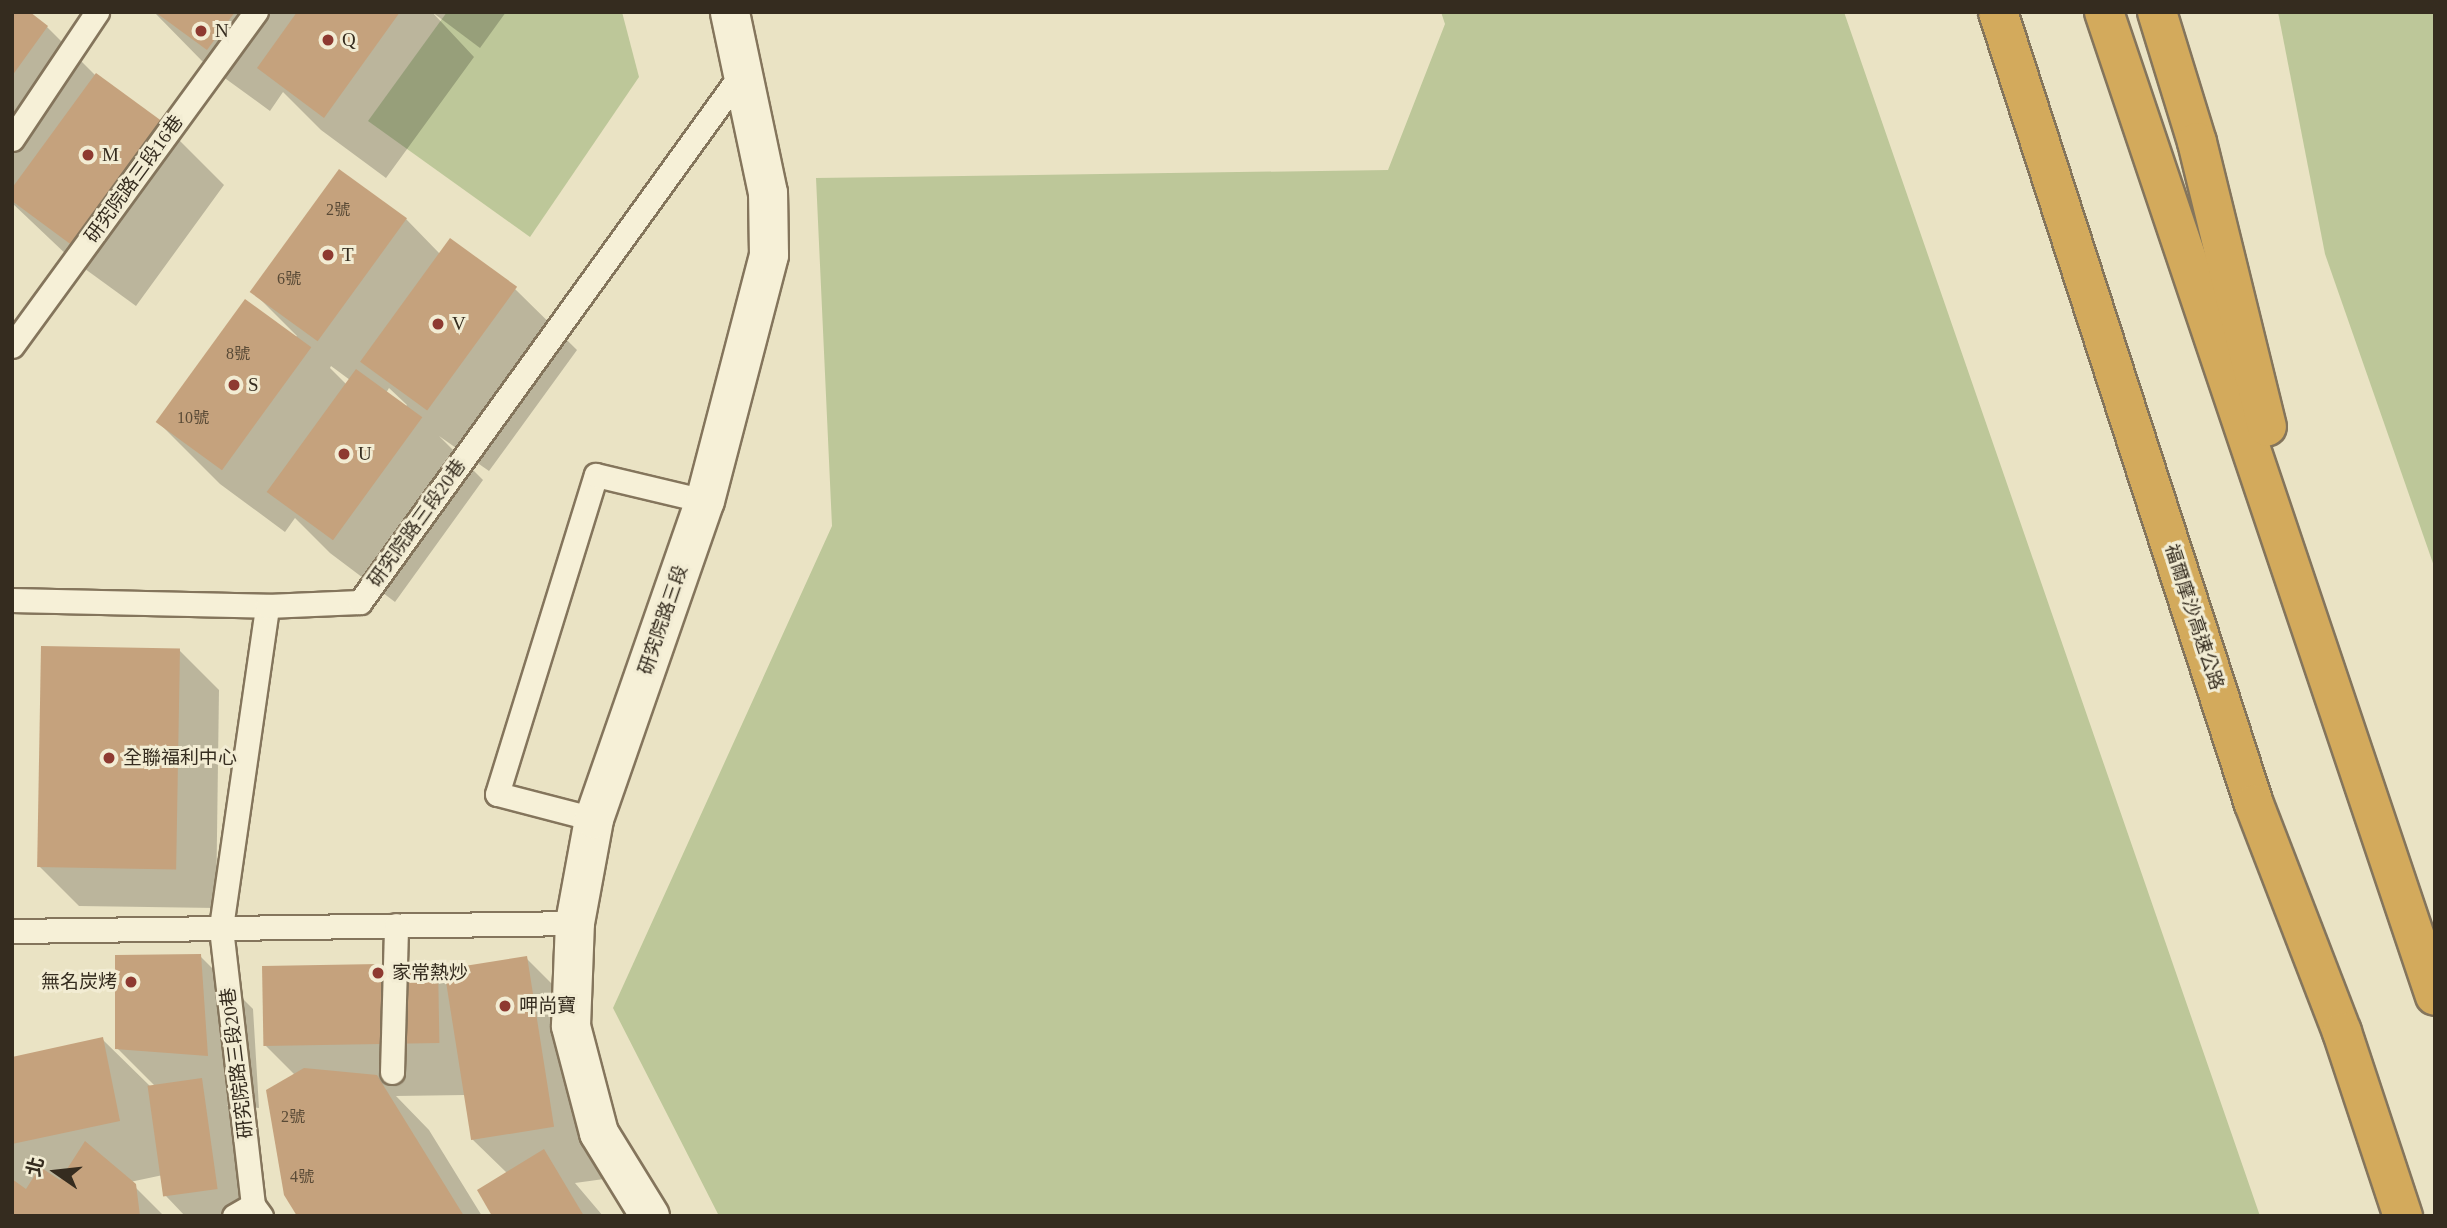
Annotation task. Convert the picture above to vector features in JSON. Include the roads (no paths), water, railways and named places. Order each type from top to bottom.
[{"type":"highway","name":"福爾摩沙高速公路","points":[[1998,12],[2254,804],[2342,1032],[2403,1216]]},
{"type":"highway","points":[[2104,12],[2433,991]]},
{"type":"highway","points":[[2157,12],[2197,142],[2335,701]]},
{"type":"street","name":"研究院路三段","points":[[650,1216],[599,1133],[571,1026],[575,923],[594,819],[705,501],[769,255],[768,193],[730,12]]},
{"type":"lane","points":[[12,139],[97,12]]},
{"type":"lane","name":"研究院路三段16巷","points":[[12,346],[256,12]]},
{"type":"lane","name":"研究院路三段20巷","points":[[249,1212],[221,927],[267,606],[360,602],[742,73]]},
{"type":"lane","points":[[594,819],[497,794],[596,475],[705,501]]},
{"type":"lane","points":[[12,600],[267,606]]},
{"type":"lane","points":[[12,931],[575,923]]},
{"type":"lane","points":[[392,1072],[396,925]]},
{"type":"place","name":"N","points":[[201,31]]},
{"type":"place","name":"Q","points":[[328,40]]},
{"type":"place","name":"M","points":[[88,155]]},
{"type":"place","name":"T","points":[[328,255]]},
{"type":"place","name":"V","points":[[438,324]]},
{"type":"place","name":"S","points":[[234,385]]},
{"type":"place","name":"U","points":[[344,454]]},
{"type":"place","name":"全聯福利中心","points":[[109,758]]},
{"type":"place","name":"家常熱炒","points":[[378,973]]},
{"type":"place","name":"無名炭烤","points":[[131,982]]},
{"type":"place","name":"呷尚寶","points":[[505,1006]]}]
